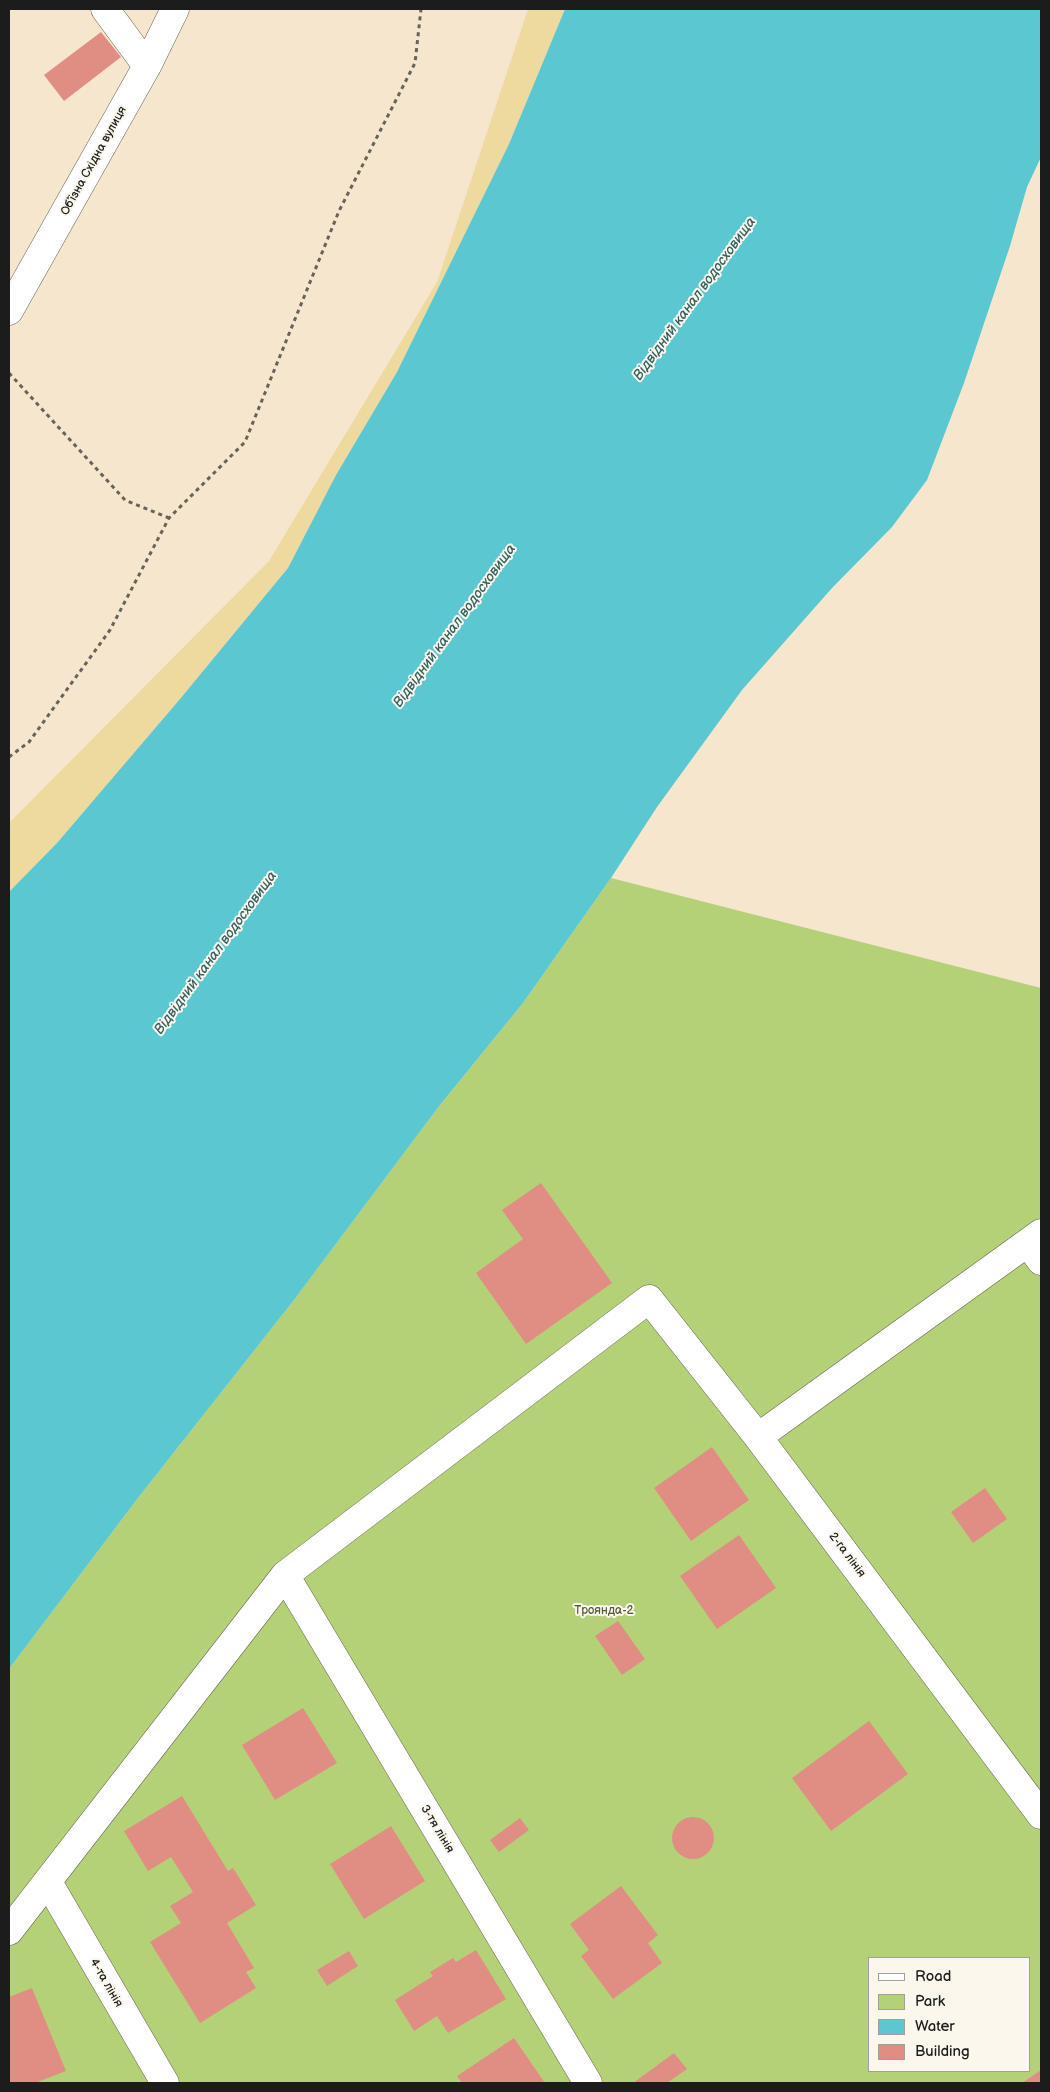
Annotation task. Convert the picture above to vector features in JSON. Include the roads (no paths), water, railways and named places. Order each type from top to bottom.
[{"type":"street","points":[[105,9],[147,66]]},
{"type":"street","name":"Обʼїзна Східна вулиця","points":[[9,311],[147,66],[175,9]]},
{"type":"street","points":[[758,1437],[1037,1246]]},
{"type":"street","name":"2-га лінія","points":[[285,1575],[649,1299],[758,1437],[1041,1815]]},
{"type":"street","points":[[9,1932],[285,1575]]},
{"type":"street","name":"3-тя лінія","points":[[285,1575],[588,2083]]},
{"type":"street","name":"4-та лінія","points":[[48,1882],[165,2083]]},
{"type":"water","name":"Відвідний канал водосховища","points":[[565,9],[1041,9],[1041,157],[1027,187],[1010,246],[964,383],[927,480],[892,527],[832,588],[742,690],[657,807],[611,878],[523,1003],[440,1105],[294,1300],[138,1498],[9,1669],[9,892],[57,843],[180,699],[288,568],[336,475],[397,372],[509,144]]},
{"type":"park label","name":"Троянда-2","points":[[604,1611]]}]
